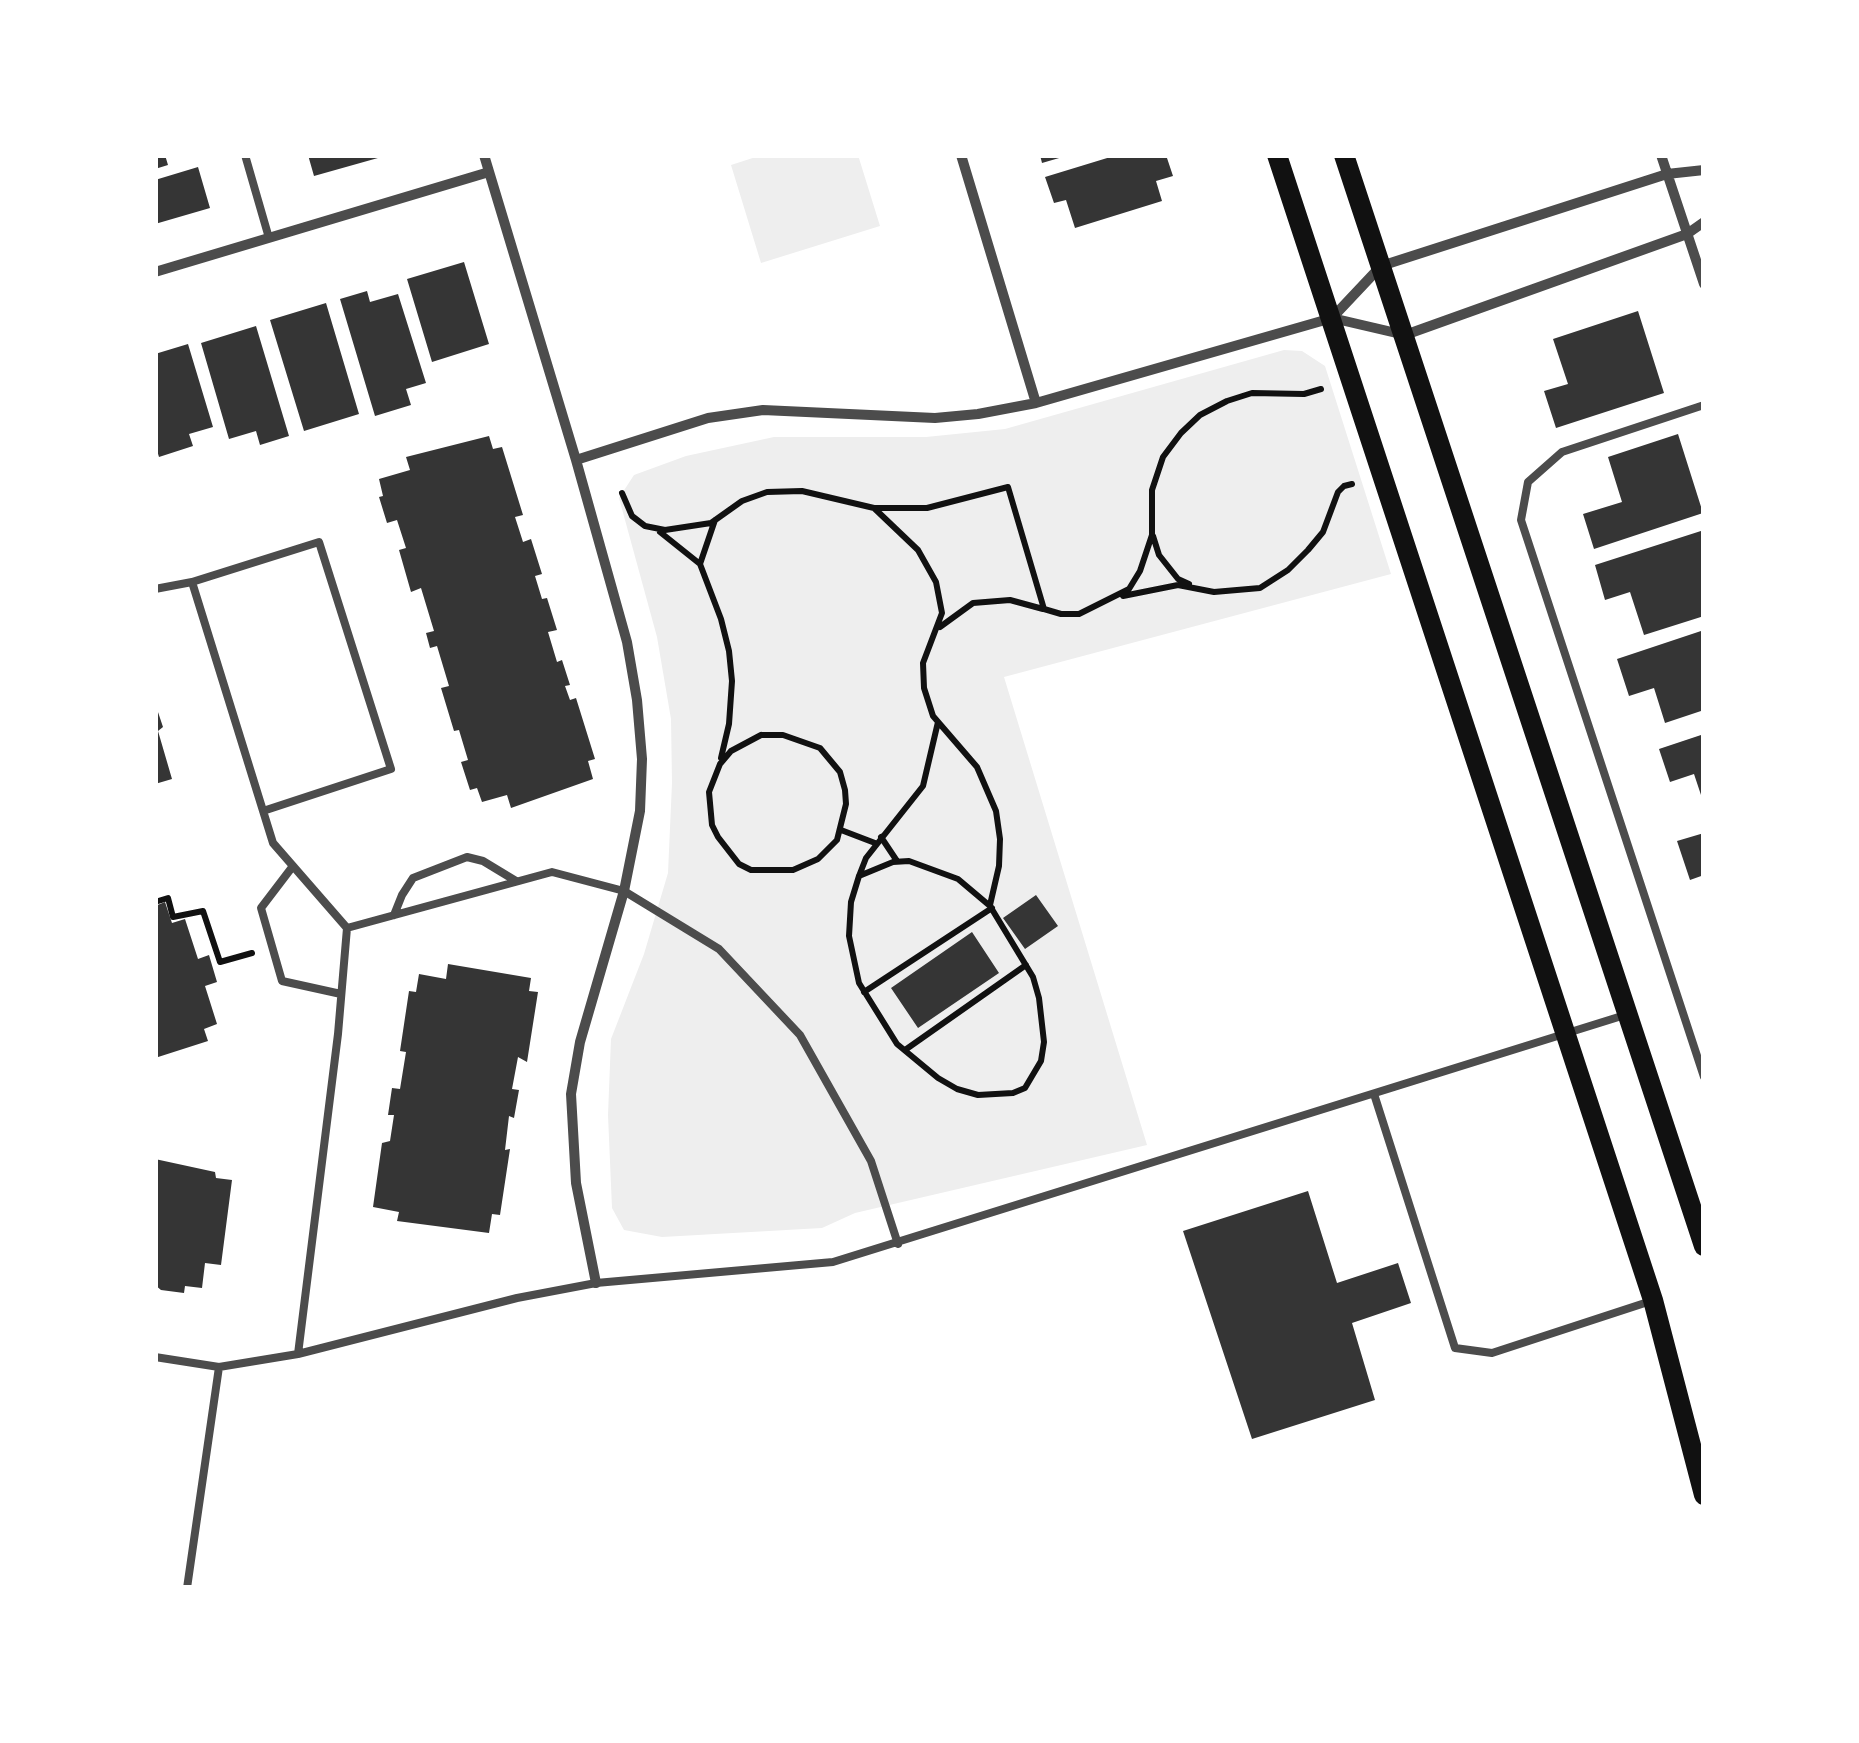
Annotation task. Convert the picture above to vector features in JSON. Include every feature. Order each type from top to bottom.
[{"type":"main road","points":[[1278,155],[1654,1300],[1704,1495]]},
{"type":"main road","points":[[1344,155],[1704,1246]]},
{"type":"street","points":[[484,155],[576,460],[627,642],[637,700],[642,759],[640,811],[624,891],[580,1042],[571,1094],[576,1182],[596,1283]]},
{"type":"street","points":[[960,155],[1036,403]]},
{"type":"street","points":[[1661,155],[1704,284]]},
{"type":"street","points":[[1332,318],[1381,266],[1667,174],[1704,170]]},
{"type":"street","points":[[155,272],[489,172]]},
{"type":"street","points":[[576,460],[708,418],[763,410],[935,418],[978,414],[1036,403],[1332,318],[1405,335],[1687,234],[1704,222]]},
{"type":"lane","points":[[245,155],[270,238]]},
{"type":"lane","points":[[1704,406],[1562,452],[1528,482],[1522,520],[1704,1077]]},
{"type":"lane","points":[[155,589],[192,582],[319,542],[391,769],[263,811]]},
{"type":"lane","points":[[192,582],[272,842],[347,928],[298,1354]]},
{"type":"lane","points":[[394,915],[413,878],[467,857],[484,861],[516,881]]},
{"type":"lane","points":[[293,866],[261,908],[282,981],[341,994]]},
{"type":"lane","points":[[347,928],[552,872],[624,891],[719,949],[800,1034],[871,1162],[898,1244]]},
{"type":"lane","points":[[155,1357],[219,1367],[298,1354],[517,1298],[596,1283],[833,1262],[1630,1014]]},
{"type":"lane","points":[[1374,1094],[1456,1348],[1492,1353],[1654,1300]]},
{"type":"lane","points":[[187,1588],[219,1367]]},
{"type":"path","points":[[938,629],[974,603],[1010,600],[1061,614],[1079,614],[1116,597],[1129,588],[1140,570],[1152,535],[1152,490],[1163,457],[1181,433],[1226,400],[1252,393],[1304,394],[1321,389]]},
{"type":"path","points":[[1116,597],[1178,586],[1214,592],[1260,588],[1276,579],[1323,532],[1338,492],[1352,484]]},
{"type":"path","points":[[622,493],[632,516],[645,526],[665,530],[716,519],[742,500],[767,492],[802,491],[874,508],[927,508],[1008,486],[1044,610]]},
{"type":"path","points":[[864,992],[991,907],[1000,866],[996,811],[977,767],[933,716],[923,677],[923,663],[938,629],[941,599],[928,566],[907,538],[874,508]]},
{"type":"path","points":[[700,564],[716,519]]},
{"type":"path","points":[[654,528],[700,564],[730,651],[731,708],[708,806],[718,837],[739,864],[752,870],[779,871],[809,864],[830,850],[841,830],[845,790],[840,772],[820,748],[783,735],[761,735],[731,752],[720,764]]},
{"type":"path","points":[[1152,535],[1168,567],[1178,579],[1194,587]]},
{"type":"path","points":[[859,876],[909,861],[958,879],[991,907],[1026,964],[1039,998],[1044,1042],[1041,1062],[1025,1088],[992,1096],[957,1089],[938,1078],[897,1044],[859,983],[849,936],[851,902],[859,876],[878,840],[923,786],[938,722]]},
{"type":"path","points":[[841,830],[878,840],[898,862]]},
{"type":"path","points":[[155,902],[168,898],[174,916],[204,911],[220,962],[273,947]]},
{"type":"path","points":[[905,1050],[1026,964]]},
{"type":"shaded area","points":[[762,155],[858,155],[880,226],[761,263],[731,165]]},
{"type":"shaded area","points":[[1284,350],[1302,351],[1325,366],[1391,574],[1004,677],[1147,1145],[855,1213],[822,1228],[662,1237],[624,1230],[612,1208],[608,1115],[611,1039],[644,954],[668,873],[672,783],[671,719],[657,637],[619,498],[634,475],[686,456],[774,437],[926,437],[1005,429]]},
{"type":"building","points":[[155,155],[165,155],[168,165],[155,169]]},
{"type":"building","points":[[308,155],[385,155],[385,156],[314,176]]},
{"type":"building","points":[[1040,155],[1066,155],[1066,156],[1042,163]]},
{"type":"building","points":[[1117,155],[1166,155],[1173,176],[1156,181],[1162,201],[1075,228],[1066,200],[1054,203],[1045,177]]},
{"type":"building","points":[[198,167],[210,208],[155,224],[155,180]]},
{"type":"building","points":[[464,262],[489,344],[432,362],[407,279]]},
{"type":"building","points":[[367,291],[370,302],[398,294],[426,383],[406,389],[411,405],[375,416],[340,299]]},
{"type":"building","points":[[326,303],[359,414],[304,431],[270,320]]},
{"type":"building","points":[[1638,311],[1664,393],[1556,428],[1544,391],[1568,384],[1553,339]]},
{"type":"building","points":[[256,326],[289,436],[260,445],[256,431],[229,439],[201,343]]},
{"type":"building","points":[[188,344],[213,427],[189,434],[193,446],[159,457],[155,444],[155,354]]},
{"type":"building","points":[[1678,434],[1703,513],[1594,549],[1583,514],[1622,502],[1608,457]]},
{"type":"building","points":[[489,436],[493,449],[502,447],[523,515],[515,517],[523,542],[531,539],[542,574],[535,576],[557,630],[548,632],[557,662],[562,660],[570,685],[565,686],[570,700],[576,698],[595,759],[588,761],[593,779],[511,808],[507,795],[482,802],[477,788],[470,790],[461,762],[468,760],[441,688],[449,686],[437,646],[430,648],[426,633],[434,631],[421,588],[411,592],[399,550],[406,548],[397,520],[387,523],[379,497],[383,496],[379,479],[410,470],[406,457]]},
{"type":"building","points":[[1704,530],[1704,616],[1644,635],[1630,592],[1605,600],[1595,565]]},
{"type":"building","points":[[1704,630],[1704,710],[1665,723],[1654,688],[1629,696],[1617,659]]},
{"type":"building","points":[[155,703],[163,727],[158,731],[172,779],[155,784]]},
{"type":"building","points":[[1704,734],[1703,801],[1694,774],[1670,782],[1659,749]]},
{"type":"building","points":[[1704,833],[1704,875],[1690,880],[1677,841]]},
{"type":"building","points":[[1036,895],[1058,926],[1025,949],[1003,918]]},
{"type":"building","points":[[165,902],[172,923],[185,919],[198,959],[209,955],[217,982],[205,986],[217,1024],[204,1029],[208,1041],[155,1058],[155,906]]},
{"type":"building","points":[[972,932],[999,973],[918,1028],[891,988]]},
{"type":"building","points":[[448,964],[531,978],[529,991],[538,992],[527,1062],[518,1057],[512,1089],[519,1090],[514,1118],[509,1116],[505,1150],[510,1149],[500,1215],[492,1214],[489,1233],[397,1221],[399,1212],[373,1207],[382,1143],[390,1141],[394,1115],[388,1115],[392,1088],[400,1089],[406,1052],[400,1051],[409,991],[416,992],[419,974],[446,979]]},
{"type":"building","points":[[155,1159],[215,1172],[216,1178],[232,1180],[221,1265],[205,1263],[202,1288],[185,1286],[184,1293],[161,1290],[155,1285]]},
{"type":"building","points":[[1308,1191],[1337,1283],[1398,1263],[1411,1303],[1352,1323],[1375,1400],[1252,1439],[1183,1231]]}]
